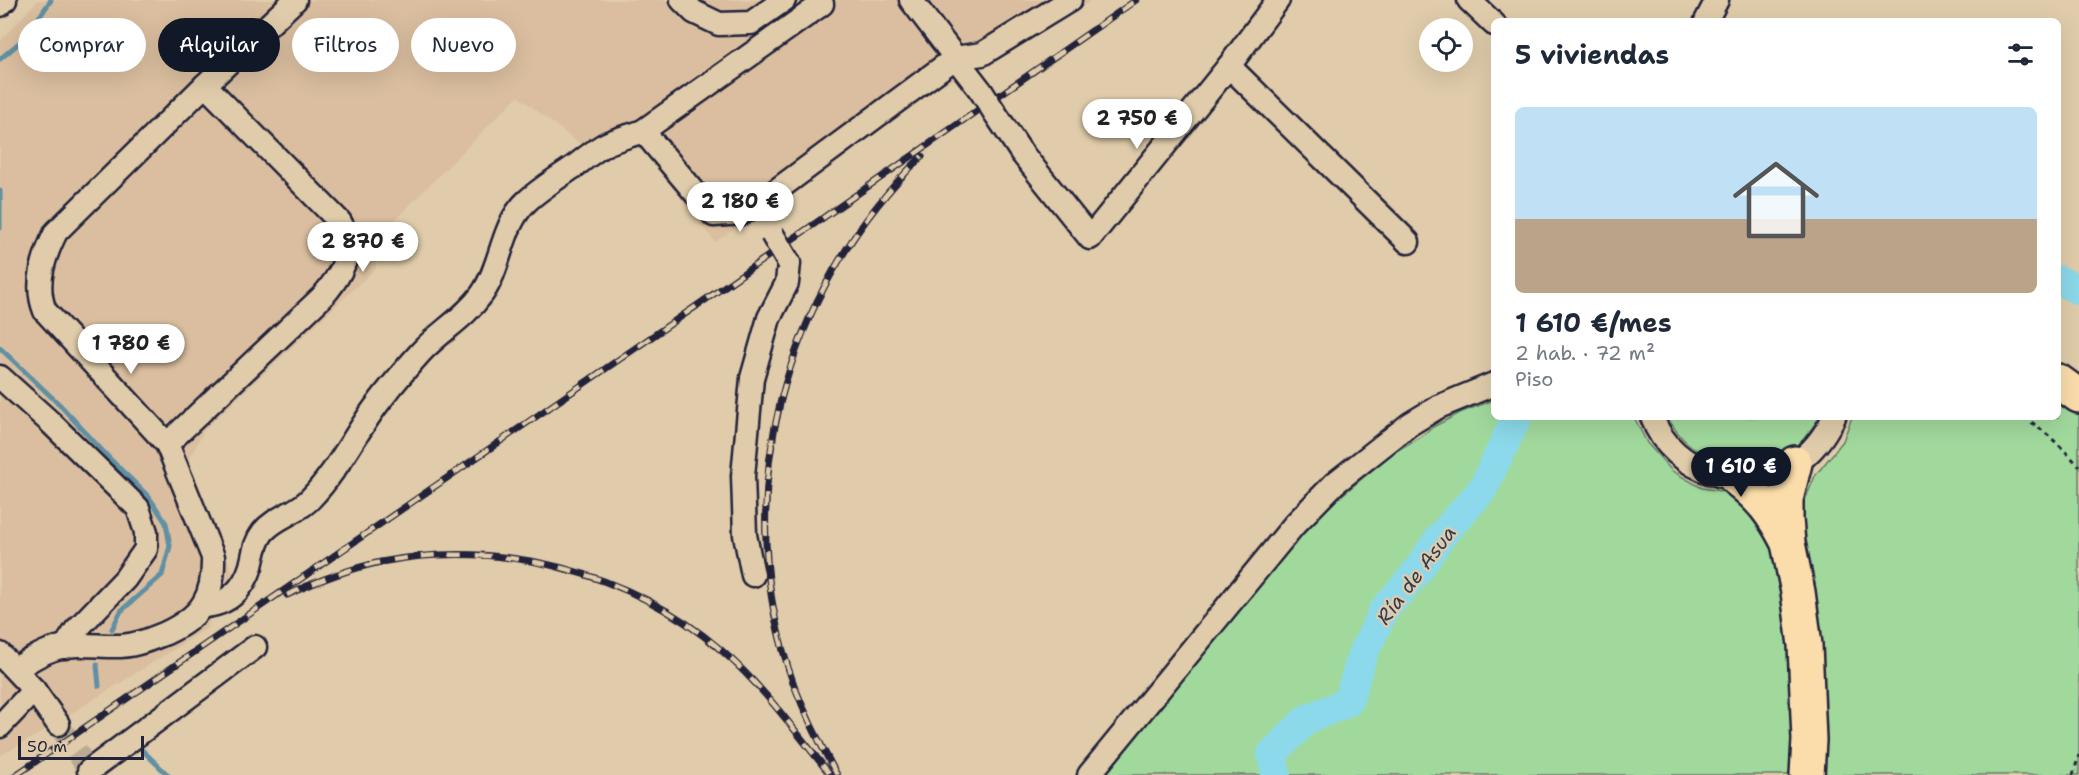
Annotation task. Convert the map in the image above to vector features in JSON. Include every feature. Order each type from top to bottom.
[{"type":"highway","points":[[2061,369],[2079,373]]},
{"type":"highway","points":[[2061,383],[2079,396]]},
{"type":"highway","points":[[1795,463],[1786,499],[1788,543],[1798,592],[1805,645],[1809,740],[1807,775]]},
{"type":"highway","points":[[1735,478],[1761,499],[1788,543]]},
{"type":"street","points":[[0,4],[4,0]]},
{"type":"street","points":[[8,661],[36,657],[57,648],[85,643],[122,646],[146,642],[183,625],[203,606],[208,597],[213,576],[213,557],[167,444],[45,311],[40,299],[42,271],[46,253],[56,232],[295,0]]},
{"type":"street","points":[[682,0],[694,12],[719,24],[751,23],[784,0]]},
{"type":"street","points":[[911,0],[981,91],[1021,152],[1090,238],[1229,66],[1278,0]]},
{"type":"street","points":[[643,131],[714,215],[742,213],[754,207],[955,58],[982,54],[1070,0]]},
{"type":"street","points":[[1469,0],[1491,21]]},
{"type":"street","points":[[1708,18],[1717,0]]},
{"type":"street","points":[[203,606],[213,605],[234,595],[246,577],[256,544],[262,534],[283,515],[307,503],[324,485],[371,413],[421,351],[460,319],[481,295],[499,261],[507,231],[525,202],[605,145],[643,131],[825,1]]},
{"type":"street","points":[[1229,66],[1408,242]]},
{"type":"street","points":[[167,444],[334,284],[345,264],[347,248],[346,232],[340,222],[205,85]]},
{"type":"street","points":[[753,574],[745,535],[743,476],[749,399],[752,378],[769,318],[787,283],[789,263],[754,207]]},
{"type":"street","points":[[0,377],[138,508],[147,532],[146,549],[125,579],[76,630],[65,646]]},
{"type":"street","points":[[1089,775],[1294,525],[1335,483],[1410,424],[1438,407],[1491,385]]},
{"type":"street","points":[[1654,420],[1664,439],[1678,454],[1695,466],[1714,474],[1735,478],[1756,478],[1795,463],[1812,451],[1825,435],[1832,420]]},
{"type":"street","points":[[88,769],[255,647]]},
{"type":"street","points":[[8,661],[34,690],[58,724]]},
{"type":"street","points":[[0,726],[34,690]]},
{"type":"path","points":[[2028,420],[2063,448],[2079,466]]},
{"type":"path","points":[[2073,775],[2079,755]]},
{"type":"shaded area","points":[[38,0],[1092,0],[1007,55],[936,88],[795,189],[715,242],[637,143],[590,152],[518,96],[376,239],[376,268],[205,429],[187,463],[233,572],[206,629],[0,756],[0,41],[18,22],[18,72],[146,72],[146,18],[21,18]]},
{"type":"green space","points":[[2061,400],[2079,415],[2079,775],[1822,775],[1824,684],[1821,629],[1805,542],[1803,505],[1815,476],[1843,441],[1851,420],[2061,420]]},
{"type":"green space","points":[[1491,401],[1491,420],[1636,420],[1647,443],[1672,471],[1702,488],[1728,492],[1769,525],[1783,581],[1794,668],[1795,775],[1105,775],[1116,762],[1126,744],[1295,540],[1335,501],[1393,453],[1433,427],[1462,412]]},
{"type":"green space","points":[[1670,420],[1818,420],[1805,437],[1786,454],[1753,465],[1735,465],[1719,461],[1703,454],[1677,432]]},
{"type":"waterway","points":[[0,59],[25,38],[51,0]]},
{"type":"waterway","points":[[0,191],[0,228]]},
{"type":"waterway","points":[[2061,281],[2079,290]]},
{"type":"waterway","points":[[0,348],[60,405],[149,497],[166,523],[170,546],[162,575],[121,611],[112,629]]},
{"type":"waterway","name":"Ría de Asua","points":[[1276,775],[1272,754],[1307,719],[1348,702],[1362,656],[1384,610],[1415,574],[1441,536],[1482,490],[1516,420]]},
{"type":"waterway","points":[[97,665],[99,686]]},
{"type":"waterway","points":[[139,747],[168,775]]},
{"type":"tunnel","points":[[58,724],[84,763]]},
{"type":"railway","points":[[16,775],[1136,0]]},
{"type":"railway","points":[[837,775],[794,685],[775,614],[766,543],[768,472],[780,402],[802,335],[834,270],[874,210],[922,156]]},
{"type":"railway","points":[[287,595],[357,568],[426,556],[471,555],[517,559],[561,568],[604,581],[646,600],[685,623],[721,650],[764,693],[829,773]]}]
